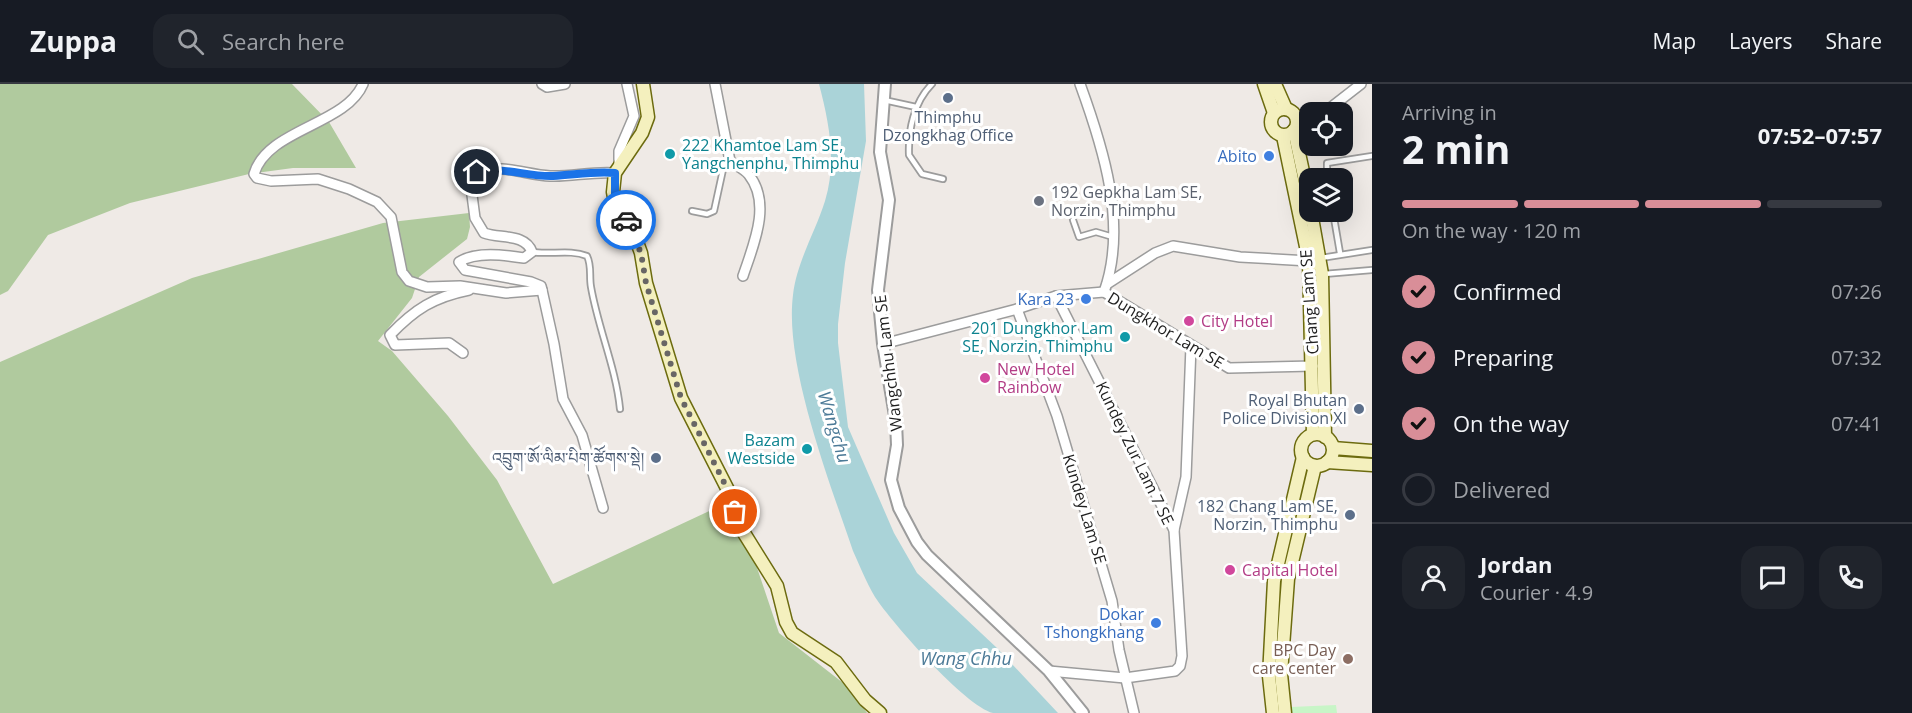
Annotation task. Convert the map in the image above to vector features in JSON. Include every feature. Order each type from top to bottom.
[{"type":"main road","points":[[643,84],[648,117],[642,133],[617,170],[615,202],[633,231],[641,253],[646,283],[681,398],[730,494],[739,525],[777,586],[786,622],[792,633],[836,662],[865,700],[880,713]]},
{"type":"main road","points":[[1264,84],[1280,111]]},
{"type":"main road","points":[[1275,84],[1280,111]]},
{"type":"main road","points":[[1296,126],[1271,128],[1271,118],[1280,111],[1292,112],[1296,126],[1304,168]]},
{"type":"main road","name":"Chang Lam SE","points":[[1296,126],[1315,260],[1322,274],[1319,435]]},
{"type":"main road","name":"Chang Lam SE","points":[[1312,222],[1315,260],[1313,366],[1319,435]]},
{"type":"main road","points":[[1273,713],[1269,676],[1274,581],[1303,457],[1302,443],[1319,435],[1333,448],[1372,451]]},
{"type":"main road","points":[[1285,713],[1281,674],[1288,579],[1321,464],[1333,448]]},
{"type":"main road","points":[[1303,457],[1321,464],[1372,465]]},
{"type":"street","points":[[363,84],[359,94],[340,108],[280,143],[257,164],[254,174],[257,178],[271,181],[318,179],[349,189],[377,202],[391,216],[402,272],[409,281],[427,288],[460,286],[506,293],[542,290]]},
{"type":"street","points":[[542,84],[547,87],[565,84]]},
{"type":"street","points":[[603,508],[582,435],[563,399],[541,286],[531,282],[465,270],[459,262],[468,256],[508,255],[524,258],[532,252],[530,246],[519,238],[495,237],[484,233],[475,218],[468,186],[477,172],[507,170],[551,176],[617,170],[619,152],[634,116],[627,84]]},
{"type":"street","points":[[715,84],[730,161],[749,175],[757,194],[760,217],[758,231],[743,276]]},
{"type":"street","name":"Wangchhu Lam SE","points":[[885,84],[880,152],[889,200],[878,290],[883,344],[896,422],[897,445],[891,480],[900,508],[917,542],[966,595],[1004,625],[1049,671],[1083,713]]},
{"type":"street","points":[[1080,84],[1100,138],[1110,195],[1113,237],[1106,288]]},
{"type":"street","points":[[1338,102],[1361,84]]},
{"type":"street","points":[[1106,288],[1155,252],[1173,246],[1240,257],[1315,260]]},
{"type":"street","name":"Dungkhor Lam SE","points":[[883,344],[1017,309],[1056,296],[1106,288],[1191,346],[1229,368],[1313,366]]},
{"type":"street","points":[[463,353],[449,343],[395,345],[390,335],[417,309],[440,296],[475,289]]},
{"type":"street","name":"Kundey Zur Lam 7 SE","points":[[1049,671],[1125,678],[1174,670],[1182,662],[1174,530],[1056,296]]},
{"type":"street","name":"Kundey Lam SE","points":[[1017,309],[1057,416],[1101,561],[1112,601],[1125,678],[1134,713]]},
{"type":"street","points":[[1174,530],[1186,477],[1191,346]]},
{"type":"lane","points":[[932,84],[923,93],[916,107],[909,149],[912,163],[917,171],[927,177],[943,179]]},
{"type":"lane","points":[[884,100],[916,107]]},
{"type":"lane","points":[[1327,168],[1327,163],[1372,156]]},
{"type":"lane","points":[[692,211],[707,214],[714,211],[724,165],[730,161]]},
{"type":"lane","points":[[1073,220],[1078,237],[1096,232],[1113,237]]},
{"type":"lane","points":[[1335,222],[1340,253]]},
{"type":"lane","points":[[1315,260],[1340,253],[1372,250]]},
{"type":"lane","points":[[532,252],[547,254],[578,252],[587,256],[591,263],[590,286],[616,383],[620,409]]},
{"type":"lane","points":[[1322,274],[1372,270]]},
{"type":"green space","points":[[0,84],[292,84],[329,122],[356,168],[293,168],[249,174],[130,203],[48,235],[8,291],[0,295]]},
{"type":"green space","points":[[469,213],[470,227],[467,239],[419,277],[412,298],[378,341],[392,351],[448,416],[497,480],[553,584],[720,506],[751,550],[779,633],[847,686],[867,713],[0,713],[0,362],[192,278],[383,223]]},
{"type":"green space","points":[[1336,705],[1337,713],[1292,713],[1291,707]]},
{"type":"water","name":"Wang Chhu","points":[[819,84],[864,84],[866,141],[845,263],[838,324],[838,343],[848,427],[894,533],[917,573],[997,648],[1058,713],[993,713],[965,696],[912,643],[884,609],[875,597],[853,551],[811,424],[795,355],[792,323],[795,283],[825,201],[831,172],[828,127]]},
{"type":"way so far","points":[[626,220],[633,231],[641,253],[646,283],[681,398],[688,416],[730,494],[735,512]]},
{"type":"place","name":"Thimphu Dzongkhag Office","points":[[948,98]]},
{"type":"place","name":"222 Khamtoe Lam SE, Yangchenphu, Thimphu","points":[[670,154]]},
{"type":"place","name":"Abito","points":[[1269,156]]},
{"type":"place","name":"192 Gepkha Lam SE, Norzin, Thimphu","points":[[1039,201]]},
{"type":"place","name":"Kara 23","points":[[1086,299]]},
{"type":"place","name":"City Hotel","points":[[1189,321]]},
{"type":"place","name":"201 Dungkhor Lam SE, Norzin, Thimphu","points":[[1125,337]]},
{"type":"place","name":"New Hotel Rainbow","points":[[985,378]]},
{"type":"place","name":"Royal Bhutan Police Division XI","points":[[1359,409]]},
{"type":"place","name":"Bazam Westside","points":[[807,449]]},
{"type":"place","name":"འབྲུག་ཨོ་ལིམ་པིག་ཚོགས་སྡེ།","points":[[656,458]]},
{"type":"place","name":"182 Chang Lam SE, Norzin, Thimphu","points":[[1350,515]]},
{"type":"place","name":"Capital Hotel","points":[[1230,570]]},
{"type":"place","name":"Dokar Tshongkhang","points":[[1156,623]]},
{"type":"place","name":"BPC Day care center","points":[[1348,659]]},
{"type":"route","points":[[477,172],[507,170],[551,176],[596,171],[615,173],[613,192],[615,202],[626,220]]},
{"type":"water label","name":"Wangchu","points":[[835,427]]}]
